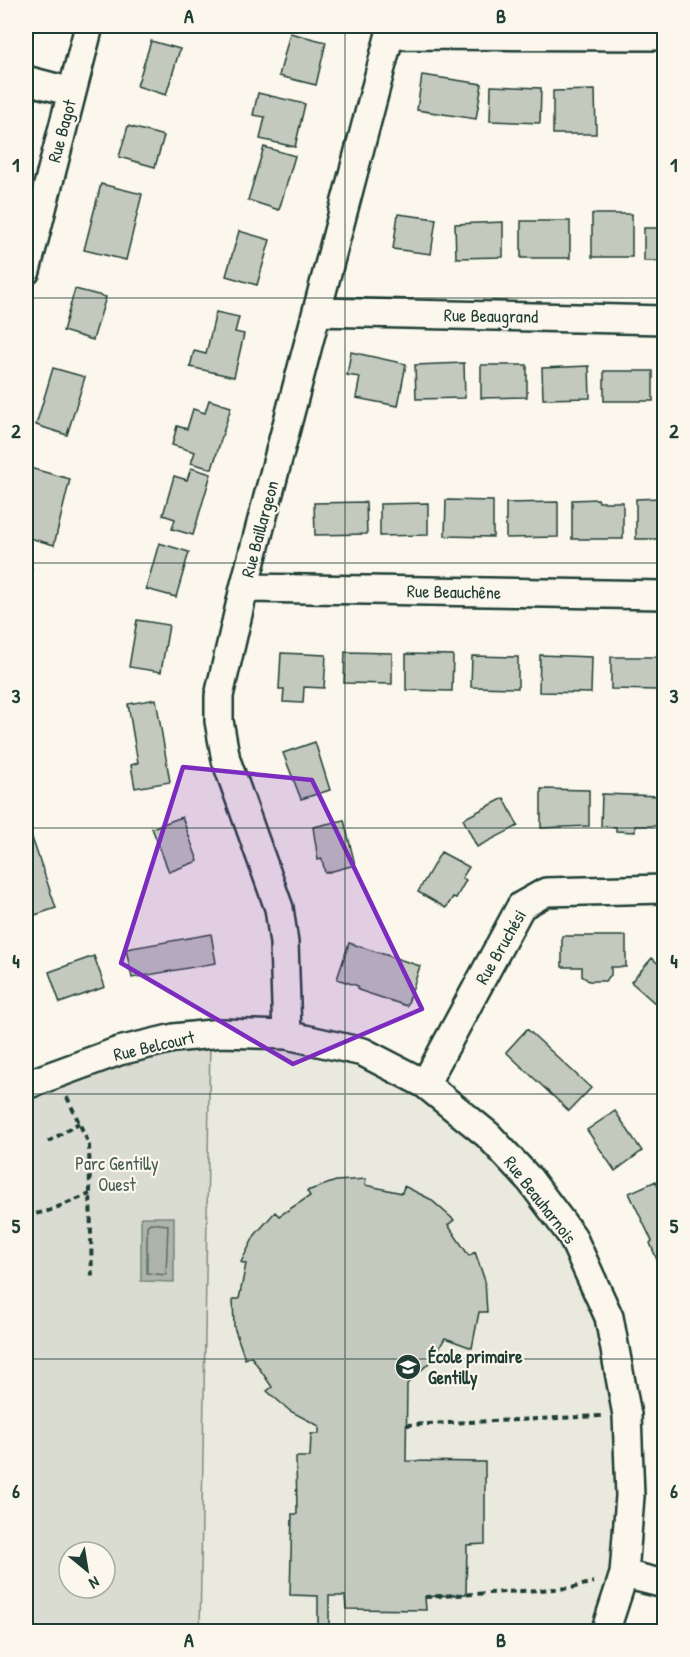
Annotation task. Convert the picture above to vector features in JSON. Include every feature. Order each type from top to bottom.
[{"type":"street","name":"Rue Bagot","points":[[26,271],[89,26]]},
{"type":"street","points":[[391,30],[664,36]]},
{"type":"street","name":"Rue Baillargeon","points":[[287,1035],[284,943],[279,908],[226,760],[219,721],[219,696],[244,588],[391,30]]},
{"type":"street","points":[[26,80],[72,92]]},
{"type":"street","name":"Rue Beaugrand","points":[[317,312],[664,320]]},
{"type":"street","name":"Rue Beauchêne","points":[[244,588],[664,595]]},
{"type":"street","name":"Rue Bruchési","points":[[425,1084],[521,906],[546,892],[660,893]]},
{"type":"street","name":"Rue Belcourt","points":[[26,1085],[119,1052],[174,1038],[221,1033],[287,1035]]},
{"type":"street","name":"Rue Beauharnois","points":[[287,1035],[363,1052],[425,1084],[488,1135],[530,1180],[572,1236],[609,1317],[627,1415],[630,1496],[624,1574],[604,1632]]},
{"type":"street","points":[[624,1574],[664,1584]]},
{"type":"path","points":[[56,1074],[89,1144],[92,1281]]},
{"type":"path","points":[[48,1142],[79,1123]]},
{"type":"path","points":[[26,1216],[48,1212],[90,1194]]},
{"type":"path","points":[[406,1425],[627,1415]]},
{"type":"path","points":[[425,1597],[571,1588],[624,1574]]},
{"type":"highlighted area","points":[[183,767],[312,780],[422,1009],[293,1064],[121,963]]},
{"type":"shaded area","name":"École primaire Gentilly","points":[[210,1039],[362,1056],[484,1138],[567,1237],[604,1318],[624,1496],[610,1588],[595,1631],[200,1632]]},
{"type":"green space","name":"Parc Gentilly Ouest","points":[[210,1039],[200,1631],[26,1631],[26,1094],[62,1079]]},
{"type":"water","points":[[141,1217],[174,1217],[174,1282],[141,1281]]},
{"type":"building","points":[[290,33],[326,42],[316,85],[279,76]]},
{"type":"building","points":[[151,41],[180,49],[166,95],[137,86]]},
{"type":"building","points":[[422,75],[482,84],[476,119],[417,110]]},
{"type":"building","points":[[491,86],[541,88],[540,123],[490,121]]},
{"type":"building","points":[[595,90],[596,134],[553,134],[553,91]]},
{"type":"building","points":[[258,93],[305,104],[295,147],[260,139],[265,117],[253,115]]},
{"type":"building","points":[[128,126],[164,136],[155,167],[119,157]]},
{"type":"building","points":[[264,147],[295,156],[279,210],[248,200]]},
{"type":"building","points":[[101,184],[142,194],[126,260],[84,250]]},
{"type":"building","points":[[398,214],[436,219],[431,254],[393,249]]},
{"type":"building","points":[[592,214],[632,214],[632,257],[592,257]]},
{"type":"building","points":[[521,221],[570,221],[570,258],[521,258]]},
{"type":"building","points":[[503,222],[503,257],[456,258],[455,224]]},
{"type":"building","points":[[644,228],[664,228],[664,261],[644,261]]},
{"type":"building","points":[[239,231],[270,240],[257,285],[226,276]]},
{"type":"building","points":[[75,289],[106,297],[93,340],[63,331]]},
{"type":"building","points":[[216,312],[239,317],[235,332],[244,334],[234,377],[190,367],[194,351],[206,354]]},
{"type":"building","points":[[351,352],[406,364],[398,406],[356,398],[360,377],[347,375]]},
{"type":"building","points":[[464,363],[465,398],[416,399],[415,365]]},
{"type":"building","points":[[481,365],[527,365],[527,397],[481,398]]},
{"type":"building","points":[[589,366],[590,398],[543,399],[542,368]]},
{"type":"building","points":[[53,368],[85,377],[67,435],[36,425]]},
{"type":"building","points":[[604,371],[653,371],[653,401],[604,401]]},
{"type":"building","points":[[209,400],[231,407],[212,469],[191,463],[195,452],[172,445],[177,426],[187,429],[193,409],[205,413]]},
{"type":"building","points":[[26,467],[70,479],[54,545],[26,537]]},
{"type":"building","points":[[191,468],[211,474],[193,535],[172,529],[175,519],[163,515],[174,476],[187,480]]},
{"type":"building","points":[[661,498],[661,504],[664,504],[664,539],[636,539],[636,499]]},
{"type":"building","points":[[598,499],[599,502],[623,502],[623,539],[572,539],[572,500]]},
{"type":"building","points":[[446,500],[493,501],[493,537],[445,536]]},
{"type":"building","points":[[366,502],[367,534],[315,535],[314,503]]},
{"type":"building","points":[[558,502],[558,537],[506,538],[506,503]]},
{"type":"building","points":[[428,503],[428,535],[380,536],[380,504]]},
{"type":"building","points":[[159,543],[189,552],[176,597],[146,589]]},
{"type":"building","points":[[26,568],[32,569],[26,597]]},
{"type":"building","points":[[137,620],[169,625],[161,672],[129,667]]},
{"type":"building","points":[[345,652],[392,653],[392,684],[344,683]]},
{"type":"building","points":[[281,653],[326,655],[324,688],[304,687],[303,703],[283,702],[284,689],[279,689]]},
{"type":"building","points":[[406,654],[453,655],[452,691],[406,690]]},
{"type":"building","points":[[540,655],[592,657],[591,693],[539,692]]},
{"type":"building","points":[[472,656],[518,657],[518,688],[471,687]]},
{"type":"building","points":[[611,657],[659,657],[658,690],[611,689]]},
{"type":"building","points":[[156,699],[170,782],[135,788],[131,765],[138,763],[128,704]]},
{"type":"building","points":[[315,742],[330,790],[301,799],[283,753]]},
{"type":"building","points":[[541,789],[589,790],[589,826],[541,828]]},
{"type":"building","points":[[602,794],[661,796],[661,826],[635,826],[635,832],[616,831],[616,827],[601,826]]},
{"type":"building","points":[[504,798],[518,826],[477,847],[463,819]]},
{"type":"building","points":[[182,817],[198,861],[169,872],[152,828]]},
{"type":"building","points":[[344,820],[355,865],[325,873],[322,859],[318,860],[313,827]]},
{"type":"building","points":[[29,829],[56,908],[29,917],[26,905],[26,830]]},
{"type":"building","points":[[441,852],[469,867],[462,878],[466,880],[456,898],[453,897],[446,908],[418,892]]},
{"type":"building","points":[[211,934],[216,963],[132,978],[126,949]]},
{"type":"building","points":[[562,936],[626,936],[626,967],[611,967],[611,975],[605,981],[589,981],[582,976],[582,967],[562,967]]},
{"type":"building","points":[[349,943],[420,966],[407,1006],[358,990],[358,986],[337,979]]},
{"type":"building","points":[[94,956],[105,987],[60,1003],[49,972]]},
{"type":"building","points":[[652,958],[664,969],[664,1011],[631,982]]},
{"type":"building","points":[[527,1029],[591,1088],[569,1111],[506,1052]]},
{"type":"building","points":[[615,1111],[642,1151],[615,1171],[587,1130]]},
{"type":"building","points":[[366,1179],[365,1185],[402,1193],[404,1186],[430,1199],[454,1220],[448,1225],[469,1256],[475,1252],[485,1281],[487,1312],[479,1312],[472,1348],[445,1338],[433,1359],[407,1384],[406,1461],[485,1462],[485,1544],[467,1545],[466,1594],[425,1597],[426,1610],[346,1609],[345,1596],[329,1596],[329,1629],[363,1632],[318,1632],[318,1596],[290,1595],[292,1514],[297,1514],[296,1457],[310,1457],[311,1434],[319,1434],[319,1426],[290,1411],[267,1391],[272,1387],[251,1356],[245,1359],[234,1327],[233,1299],[239,1299],[246,1264],[241,1262],[255,1235],[275,1212],[279,1216],[310,1196],[307,1191],[336,1181]]},
{"type":"building","points":[[656,1181],[664,1201],[662,1272],[650,1243],[652,1241],[629,1193]]},
{"type":"place","name":"École primaire Gentilly","points":[[408,1367]]}]
